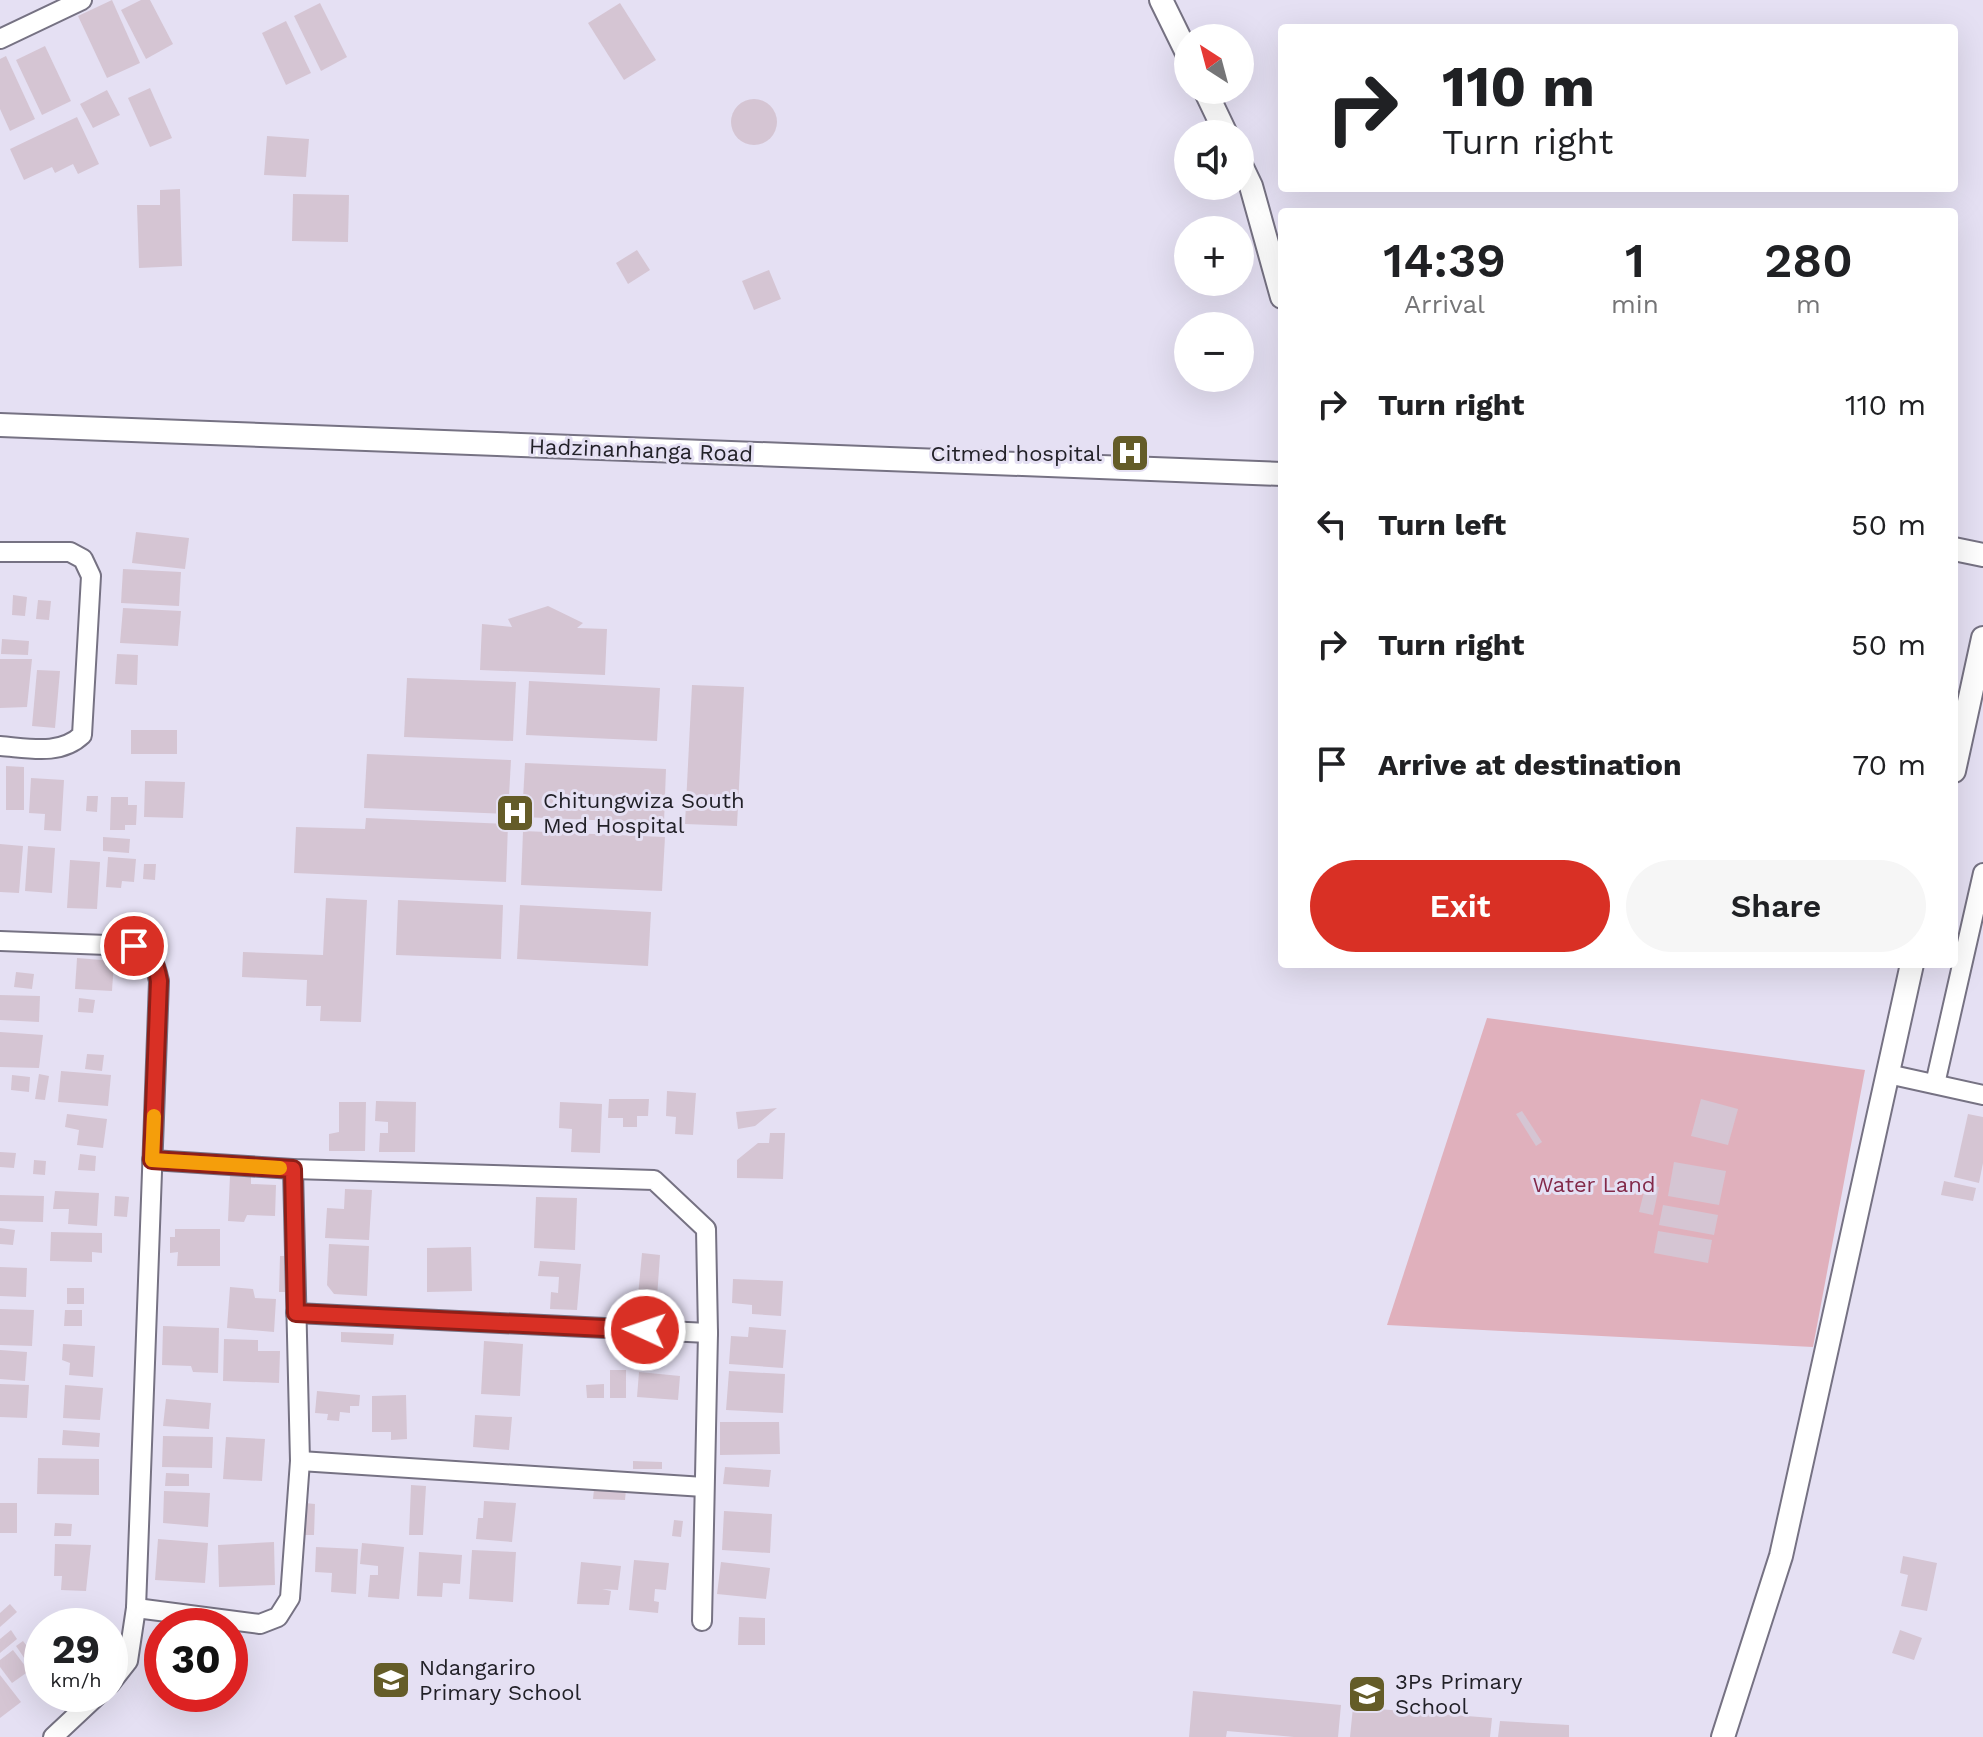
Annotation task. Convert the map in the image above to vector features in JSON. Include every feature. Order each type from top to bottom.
[{"type":"street","points":[[0,39],[82,0]]},
{"type":"street","points":[[1161,0],[1174,26]]},
{"type":"street","points":[[1254,197],[1278,283]]},
{"type":"street","name":"Hadzinanhanga Road","points":[[0,425],[1278,474]]},
{"type":"street","points":[[1958,550],[1983,555]]},
{"type":"street","points":[[0,552],[70,552],[83,559],[91,576],[82,735],[58,749],[0,746]]},
{"type":"street","points":[[1958,753],[1983,638]]},
{"type":"street","points":[[1935,1084],[1983,873]]},
{"type":"street","points":[[0,941],[134,946],[152,957],[159,981],[136,1608],[128,1661]]},
{"type":"street","points":[[1723,1737],[1781,1556],[1911,968]]},
{"type":"street","points":[[1888,1074],[1983,1095]]},
{"type":"street","points":[[152,1160],[293,1169],[654,1180],[706,1229],[708,1333],[702,1621]]},
{"type":"street","points":[[136,1608],[260,1624],[278,1617],[290,1598],[300,1461],[293,1169]]},
{"type":"street","points":[[296,1313],[708,1333]]},
{"type":"street","points":[[300,1461],[704,1487]]},
{"type":"street","points":[[53,1737],[80,1712]]},
{"type":"green space","name":"Water Land","points":[[1487,1018],[1865,1070],[1813,1347],[1387,1325]]},
{"type":"building","points":[[112,0],[140,63],[107,78],[78,16]]},
{"type":"building","points":[[141,0],[150,0],[173,44],[146,59],[121,10]]},
{"type":"building","points":[[320,3],[347,57],[321,71],[294,16]]},
{"type":"building","points":[[620,3],[656,60],[624,80],[588,23]]},
{"type":"building","points":[[286,21],[311,73],[286,85],[262,33]]},
{"type":"building","points":[[45,46],[71,101],[42,115],[16,60]]},
{"type":"building","points":[[6,56],[35,119],[10,131],[0,109],[0,59]]},
{"type":"building","points":[[150,88],[172,138],[150,147],[128,98]]},
{"type":"building","points":[[107,90],[120,115],[93,128],[80,104]]},
{"type":"building","points":[[754,99],[770,106],[777,122],[770,138],[754,145],[738,138],[731,122],[738,106]]},
{"type":"building","points":[[77,117],[99,164],[78,174],[73,164],[55,173],[52,167],[24,180],[10,149]]},
{"type":"building","points":[[267,136],[309,139],[306,177],[264,175]]},
{"type":"building","points":[[180,189],[182,266],[139,268],[137,205],[160,205],[160,190]]},
{"type":"building","points":[[293,194],[349,195],[348,242],[292,241]]},
{"type":"building","points":[[637,250],[650,270],[628,284],[616,263]]},
{"type":"building","points":[[769,270],[781,299],[754,310],[742,281]]},
{"type":"building","points":[[136,532],[189,538],[185,569],[132,563]]},
{"type":"building","points":[[123,569],[181,572],[179,606],[121,603]]},
{"type":"building","points":[[13,595],[27,597],[25,616],[12,615]]},
{"type":"building","points":[[38,600],[51,601],[49,620],[36,619]]},
{"type":"building","points":[[548,606],[583,623],[577,628],[607,629],[605,675],[480,670],[482,624],[512,627],[508,619]]},
{"type":"building","points":[[123,608],[181,611],[178,646],[120,643]]},
{"type":"building","points":[[2,639],[29,641],[28,655],[1,654]]},
{"type":"building","points":[[117,654],[138,655],[137,685],[115,684]]},
{"type":"building","points":[[0,659],[32,659],[27,707],[0,708]]},
{"type":"building","points":[[37,670],[60,671],[55,728],[32,726]]},
{"type":"building","points":[[407,678],[516,682],[513,741],[404,737]]},
{"type":"building","points":[[529,681],[660,688],[657,741],[526,735]]},
{"type":"building","points":[[692,685],[744,687],[737,826],[685,824]]},
{"type":"building","points":[[131,730],[177,730],[177,754],[131,754]]},
{"type":"building","points":[[367,754],[511,760],[508,814],[364,808]]},
{"type":"building","points":[[525,763],[666,769],[664,823],[522,817]]},
{"type":"building","points":[[6,766],[24,767],[24,810],[6,810]]},
{"type":"building","points":[[31,778],[64,780],[61,831],[44,830],[45,814],[29,813]]},
{"type":"building","points":[[145,781],[185,782],[183,818],[144,817]]},
{"type":"building","points":[[87,796],[98,796],[97,812],[86,811]]},
{"type":"building","points":[[111,797],[128,797],[128,805],[137,805],[136,825],[125,825],[125,830],[110,830]]},
{"type":"building","points":[[366,818],[508,824],[506,882],[294,873],[296,827],[365,829]]},
{"type":"building","points":[[523,831],[665,837],[662,891],[521,885]]},
{"type":"building","points":[[103,837],[130,839],[129,853],[103,851]]},
{"type":"building","points":[[0,844],[23,846],[19,893],[0,892]]},
{"type":"building","points":[[28,846],[55,848],[52,893],[25,891]]},
{"type":"building","points":[[108,857],[136,859],[134,882],[122,881],[121,888],[106,887]]},
{"type":"building","points":[[70,860],[100,862],[97,909],[67,908]]},
{"type":"building","points":[[144,864],[156,864],[155,880],[143,879]]},
{"type":"building","points":[[326,898],[367,900],[361,1022],[320,1021],[321,1006],[306,1006],[307,980],[242,977],[243,952],[323,955]]},
{"type":"building","points":[[398,900],[503,905],[501,959],[396,955]]},
{"type":"building","points":[[520,905],[651,912],[648,966],[517,959]]},
{"type":"building","points":[[77,958],[114,961],[112,991],[75,989]]},
{"type":"building","points":[[16,972],[34,974],[32,989],[14,987]]},
{"type":"building","points":[[0,995],[40,996],[39,1022],[0,1020]]},
{"type":"building","points":[[79,998],[95,1000],[93,1013],[78,1012]]},
{"type":"building","points":[[0,1032],[43,1035],[39,1068],[0,1067]]},
{"type":"building","points":[[87,1054],[104,1055],[102,1071],[85,1069]]},
{"type":"building","points":[[61,1071],[111,1075],[108,1106],[58,1102]]},
{"type":"building","points":[[39,1074],[49,1076],[45,1100],[35,1099]]},
{"type":"building","points":[[12,1075],[30,1077],[29,1092],[11,1090]]},
{"type":"building","points":[[667,1091],[696,1093],[693,1135],[675,1134],[676,1117],[666,1116]]},
{"type":"building","points":[[609,1099],[649,1099],[648,1116],[637,1116],[637,1127],[623,1127],[623,1118],[608,1118]]},
{"type":"building","points":[[1701,1099],[1738,1109],[1728,1145],[1691,1136]]},
{"type":"building","points":[[376,1101],[416,1102],[415,1152],[379,1152],[380,1133],[388,1133],[388,1122],[375,1121]]},
{"type":"building","points":[[339,1102],[366,1102],[365,1151],[329,1151],[329,1134],[339,1132]]},
{"type":"building","points":[[560,1102],[602,1104],[600,1153],[571,1152],[572,1129],[559,1128]]},
{"type":"building","points":[[777,1108],[755,1126],[738,1129],[736,1112]]},
{"type":"building","points":[[1522,1111],[1542,1142],[1536,1146],[1516,1114]]},
{"type":"building","points":[[67,1114],[107,1119],[103,1148],[77,1145],[79,1130],[65,1127]]},
{"type":"building","points":[[1968,1114],[1983,1117],[1983,1163],[1979,1183],[1954,1177]]},
{"type":"building","points":[[770,1133],[785,1133],[783,1179],[737,1178],[737,1160],[758,1143],[769,1143]]},
{"type":"building","points":[[0,1152],[16,1153],[14,1168],[0,1167]]},
{"type":"building","points":[[80,1154],[96,1156],[95,1171],[78,1170]]},
{"type":"building","points":[[34,1160],[46,1161],[45,1175],[33,1174]]},
{"type":"building","points":[[1674,1162],[1726,1171],[1719,1205],[1668,1196]]},
{"type":"building","points":[[230,1176],[251,1177],[251,1184],[276,1185],[275,1216],[247,1215],[244,1222],[228,1221]]},
{"type":"building","points":[[1944,1181],[1976,1188],[1973,1201],[1941,1195]]},
{"type":"building","points":[[1646,1184],[1659,1187],[1653,1215],[1639,1212]]},
{"type":"building","points":[[345,1189],[372,1190],[369,1240],[325,1238],[327,1208],[344,1209]]},
{"type":"building","points":[[55,1191],[99,1193],[97,1226],[68,1224],[69,1209],[53,1209]]},
{"type":"building","points":[[0,1195],[44,1196],[43,1222],[0,1221]]},
{"type":"building","points":[[115,1196],[129,1197],[127,1217],[114,1216]]},
{"type":"building","points":[[536,1197],[577,1198],[575,1250],[534,1248]]},
{"type":"building","points":[[1663,1205],[1718,1215],[1714,1235],[1659,1225]]},
{"type":"building","points":[[0,1228],[15,1230],[13,1245],[0,1244]]},
{"type":"building","points":[[175,1229],[220,1229],[220,1266],[177,1266],[178,1252],[170,1253],[170,1237],[175,1237]]},
{"type":"building","points":[[1658,1231],[1712,1240],[1708,1263],[1654,1253]]},
{"type":"building","points":[[51,1232],[102,1233],[102,1253],[92,1252],[92,1262],[50,1261]]},
{"type":"building","points":[[329,1244],[369,1246],[367,1296],[334,1294],[327,1285]]},
{"type":"building","points":[[471,1247],[472,1291],[427,1292],[427,1248]]},
{"type":"building","points":[[642,1253],[660,1255],[657,1298],[638,1296]]},
{"type":"building","points":[[280,1256],[288,1256],[287,1292],[279,1292]]},
{"type":"building","points":[[540,1261],[581,1264],[577,1310],[550,1309],[551,1292],[558,1293],[559,1277],[538,1276]]},
{"type":"building","points":[[0,1267],[27,1268],[26,1297],[0,1296]]},
{"type":"building","points":[[733,1279],[783,1281],[781,1316],[752,1314],[752,1305],[732,1303]]},
{"type":"building","points":[[230,1287],[253,1289],[255,1298],[276,1299],[274,1332],[227,1328]]},
{"type":"building","points":[[67,1288],[84,1288],[84,1304],[67,1304]]},
{"type":"building","points":[[0,1309],[34,1310],[32,1346],[0,1345]]},
{"type":"building","points":[[65,1310],[82,1310],[82,1326],[64,1326]]},
{"type":"building","points":[[163,1326],[219,1328],[218,1373],[193,1372],[191,1366],[162,1365]]},
{"type":"building","points":[[749,1327],[786,1330],[783,1368],[729,1364],[731,1336],[748,1337]]},
{"type":"building","points":[[341,1332],[394,1334],[393,1345],[341,1342]]},
{"type":"building","points":[[224,1339],[258,1340],[258,1351],[280,1351],[279,1383],[223,1381]]},
{"type":"building","points":[[484,1341],[523,1344],[520,1396],[481,1394]]},
{"type":"building","points":[[63,1344],[95,1346],[93,1377],[69,1375],[70,1363],[62,1360]]},
{"type":"building","points":[[0,1350],[27,1352],[25,1381],[0,1379]]},
{"type":"building","points":[[610,1370],[626,1370],[626,1398],[610,1398]]},
{"type":"building","points":[[729,1371],[785,1374],[783,1413],[726,1410]]},
{"type":"building","points":[[639,1372],[680,1376],[678,1400],[637,1397]]},
{"type":"building","points":[[0,1384],[29,1385],[27,1418],[0,1417]]},
{"type":"building","points":[[604,1384],[604,1398],[587,1398],[586,1385]]},
{"type":"building","points":[[65,1385],[103,1388],[100,1420],[63,1418]]},
{"type":"building","points":[[317,1391],[360,1395],[359,1406],[350,1406],[350,1413],[340,1412],[339,1421],[327,1420],[328,1414],[315,1413]]},
{"type":"building","points":[[406,1395],[407,1439],[391,1440],[391,1432],[372,1432],[372,1396]]},
{"type":"building","points":[[166,1399],[211,1403],[209,1429],[163,1426]]},
{"type":"building","points":[[475,1415],[512,1417],[509,1450],[473,1447]]},
{"type":"building","points":[[720,1422],[779,1422],[780,1454],[720,1455]]},
{"type":"building","points":[[63,1430],[100,1433],[99,1447],[62,1445]]},
{"type":"building","points":[[163,1436],[213,1437],[212,1468],[162,1467]]},
{"type":"building","points":[[226,1437],[265,1439],[262,1481],[223,1479]]},
{"type":"building","points":[[38,1458],[99,1459],[99,1495],[37,1494]]},
{"type":"building","points":[[633,1461],[662,1462],[662,1469],[633,1469]]},
{"type":"building","points":[[725,1467],[771,1470],[769,1487],[723,1484]]},
{"type":"building","points":[[166,1473],[189,1474],[189,1486],[165,1486]]},
{"type":"building","points":[[411,1485],[426,1486],[423,1535],[409,1535]]},
{"type":"building","points":[[594,1489],[626,1490],[625,1500],[593,1499]]},
{"type":"building","points":[[164,1491],[210,1493],[208,1527],[163,1523]]},
{"type":"building","points":[[484,1501],[516,1503],[512,1542],[476,1539],[478,1518],[483,1518]]},
{"type":"building","points":[[0,1503],[17,1503],[17,1533],[0,1533]]},
{"type":"building","points":[[305,1503],[315,1504],[314,1535],[303,1535]]},
{"type":"building","points":[[724,1511],[772,1514],[770,1553],[722,1550]]},
{"type":"building","points":[[674,1520],[683,1521],[681,1537],[672,1536]]},
{"type":"building","points":[[55,1523],[72,1524],[71,1536],[54,1536]]},
{"type":"building","points":[[158,1539],[208,1543],[205,1583],[155,1580]]},
{"type":"building","points":[[274,1542],[275,1585],[219,1587],[218,1545]]},
{"type":"building","points":[[362,1543],[404,1547],[399,1599],[368,1597],[370,1575],[378,1575],[378,1566],[360,1564]]},
{"type":"building","points":[[55,1544],[91,1545],[86,1591],[61,1590],[62,1576],[54,1576]]},
{"type":"building","points":[[316,1547],[358,1549],[356,1594],[331,1592],[332,1573],[315,1572]]},
{"type":"building","points":[[472,1550],[516,1552],[513,1602],[469,1599]]},
{"type":"building","points":[[419,1552],[462,1555],[460,1584],[443,1583],[442,1597],[417,1596]]},
{"type":"building","points":[[1903,1556],[1937,1563],[1927,1611],[1901,1606],[1908,1575],[1900,1573]]},
{"type":"building","points":[[634,1560],[669,1563],[666,1590],[655,1589],[654,1601],[659,1602],[658,1613],[629,1610]]},
{"type":"building","points":[[581,1562],[621,1566],[618,1590],[602,1589],[611,1591],[609,1605],[577,1604]]},
{"type":"building","points":[[721,1562],[770,1568],[766,1599],[717,1594]]},
{"type":"building","points":[[10,1604],[17,1612],[0,1627],[0,1613]]},
{"type":"building","points":[[739,1617],[765,1618],[765,1645],[738,1645]]},
{"type":"building","points":[[11,1630],[17,1639],[0,1653],[0,1639]]},
{"type":"building","points":[[1900,1630],[1922,1638],[1914,1660],[1892,1653]]},
{"type":"building","points":[[24,1642],[24,1658],[16,1646]]},
{"type":"building","points":[[13,1650],[24,1664],[24,1675],[12,1683],[0,1667],[0,1660]]},
{"type":"building","points":[[0,1675],[21,1702],[0,1718]]},
{"type":"building","points":[[1193,1691],[1341,1705],[1338,1737],[1227,1731],[1226,1737],[1189,1737]]},
{"type":"building","points":[[1353,1707],[1492,1718],[1490,1737],[1350,1737]]},
{"type":"building","points":[[1500,1721],[1569,1725],[1569,1737],[1498,1737]]},
{"type":"slow traffic","points":[[154,1116],[152,1160],[280,1168]]},
{"type":"place","name":"Citmed hospital","points":[[1130,453]]},
{"type":"place","name":"Chitungwiza South Med Hospital","points":[[515,813]]},
{"type":"place","name":"Ndangariro Primary School","points":[[391,1680]]},
{"type":"place","name":"3Ps Primary School","points":[[1367,1694]]},
{"type":"route","points":[[134,946],[152,957],[159,981],[152,1160],[293,1169],[296,1313],[645,1330]]}]
